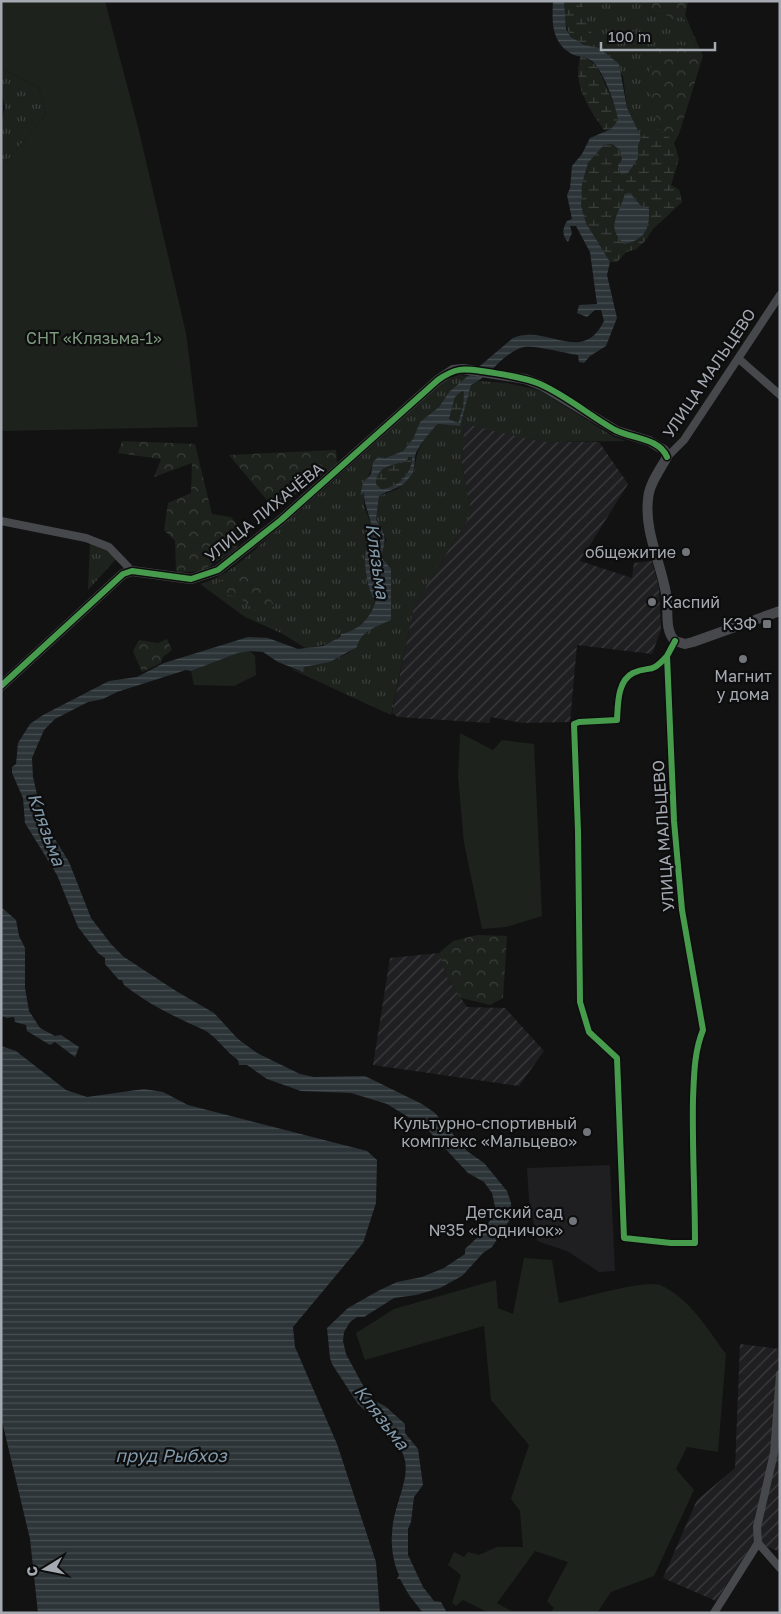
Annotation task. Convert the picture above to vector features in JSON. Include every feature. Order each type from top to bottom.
[{"type":"street","name":"УЛИЦА МАЛЬЦЕВО","points":[[667,656],[674,821],[682,910],[703,1030],[698,1043],[694,1082],[695,1243],[671,1243],[624,1238],[617,1058],[589,1032],[580,1002],[578,831],[574,724],[579,722],[617,720],[618,696],[623,684],[632,674],[656,668],[667,656],[674,640],[669,631],[667,598],[650,531],[648,498],[654,480],[668,458],[684,440],[780,295]]},
{"type":"street","points":[[739,359],[780,395]]},
{"type":"street","name":"УЛИЦА ЛИХАЧЁВА","points":[[132,571],[191,579],[218,570],[281,520],[438,380],[453,370],[463,369],[507,375],[541,385],[617,431],[649,441],[664,450],[668,458]]},
{"type":"street","points":[[1,521],[86,538],[109,547],[132,571],[115,580],[1,686]]},
{"type":"street","points":[[674,640],[685,644],[693,642],[780,611]]},
{"type":"street","points":[[714,1613],[758,1542],[757,1527],[774,1453],[780,1374]]},
{"type":"street","points":[[758,1542],[780,1568]]},
{"type":"shaded area","points":[[464,423],[543,442],[599,442],[628,484],[580,561],[632,578],[634,563],[652,561],[659,587],[661,630],[652,654],[577,645],[570,722],[522,723],[491,717],[489,723],[398,717],[392,713],[414,606],[469,517],[471,510],[462,463]]},
{"type":"shaded area","points":[[439,953],[448,979],[467,1007],[505,1008],[544,1051],[519,1086],[373,1065],[390,958]]},
{"type":"shaded area","name":"Детский сад №35 «Родничок»","points":[[610,1165],[615,1271],[599,1272],[567,1251],[537,1241],[529,1200],[527,1168]]},
{"type":"shaded area","points":[[740,1344],[780,1349],[780,1552],[758,1543],[751,1546],[716,1601],[663,1578],[697,1500],[735,1468]]},
{"type":"green space","name":"СНТ «Клязьма-1»","points":[[1,1],[105,1],[139,131],[186,333],[198,427],[1,431],[1,168],[46,114],[39,88],[1,68]]},
{"type":"green space","points":[[564,1],[641,1],[652,15],[663,13],[683,17],[696,41],[694,47],[657,58],[650,76],[651,93],[659,129],[667,134],[679,134],[674,143],[679,159],[671,185],[679,190],[682,202],[653,229],[645,241],[636,249],[626,252],[617,262],[610,262],[627,108],[623,76],[584,45]]},
{"type":"green space","points":[[564,1],[581,1],[590,30],[599,48],[579,42],[570,34],[567,28]]},
{"type":"green space","points":[[641,1],[688,1],[685,15],[703,56],[679,134],[667,134],[659,129],[650,92],[650,69],[657,58],[656,41],[694,47],[696,41],[683,17],[672,19],[663,13],[652,15]]},
{"type":"green space","points":[[581,55],[597,66],[617,111],[618,120],[611,129],[604,130],[583,95],[578,76]]},
{"type":"green space","points":[[1,68],[39,88],[46,114],[1,168],[1,124],[5,107],[1,92]]},
{"type":"green space","points":[[659,129],[674,144],[678,160],[671,185],[679,190],[682,202],[653,229],[645,241],[636,249],[626,252],[617,262],[610,262],[586,223],[581,205],[582,184],[588,163],[604,145],[612,144],[620,150],[622,160],[638,158],[638,146],[641,138],[653,130]],"holes":[[[630,193],[644,208],[613,225],[625,194]]]},
{"type":"green space","points":[[459,375],[470,376],[449,392],[439,407],[420,422],[413,439],[403,451],[373,462],[371,471],[361,490],[360,494],[364,493],[364,506],[371,524],[365,559],[367,583],[377,600],[373,613],[352,632],[341,634],[333,642],[307,649],[281,633],[245,617],[200,584],[228,571],[245,558],[336,479],[446,379]]},
{"type":"green space","points":[[480,381],[507,383],[539,390],[614,437],[626,441],[543,442],[464,424],[462,463],[471,511],[414,606],[391,715],[291,669],[302,672],[304,667],[330,662],[350,652],[359,640],[373,627],[390,620],[381,557],[386,541],[383,529],[376,520],[379,496],[398,489],[415,469],[415,462],[422,444],[438,424],[460,426],[471,385]]},
{"type":"green space","points":[[462,391],[464,392],[463,407],[458,423],[449,419],[455,397]]},
{"type":"green space","points":[[122,441],[195,444],[212,514],[231,517],[242,531],[237,549],[202,571],[176,573],[175,541],[164,530],[168,503],[191,493],[192,463],[154,477],[161,459],[118,453]]},
{"type":"green space","points":[[336,450],[337,464],[279,507],[271,505],[229,455]]},
{"type":"green space","points":[[412,457],[410,469],[398,483],[381,489],[376,484],[379,473],[382,470],[386,467],[406,462]]},
{"type":"green space","points":[[90,542],[110,551],[116,559],[88,590]]},
{"type":"green space","points":[[241,567],[259,584],[275,606],[255,611],[239,597],[216,593],[213,586]]},
{"type":"green space","points":[[167,639],[172,650],[163,657],[161,663],[142,672],[133,651],[139,640],[158,643]]},
{"type":"green space","points":[[250,651],[255,656],[256,675],[234,686],[194,685],[191,671],[238,653]]},
{"type":"green space","points":[[460,733],[493,750],[502,740],[534,744],[542,916],[506,927],[482,929],[464,843],[458,777]]},
{"type":"green space","points":[[477,935],[507,936],[503,998],[490,1005],[461,998],[448,979],[439,953],[453,941]]},
{"type":"green space","points":[[524,1258],[552,1260],[559,1303],[626,1287],[660,1285],[680,1297],[689,1306],[726,1354],[718,1452],[687,1447],[676,1469],[694,1490],[654,1576],[611,1592],[597,1613],[550,1613],[554,1608],[547,1601],[568,1562],[535,1551],[497,1603],[515,1613],[489,1613],[463,1600],[456,1606],[452,1603],[461,1575],[448,1565],[454,1552],[464,1557],[468,1552],[479,1555],[497,1547],[523,1547],[520,1511],[511,1499],[529,1445],[491,1400],[484,1326],[365,1360],[356,1333],[394,1309],[496,1280],[498,1308],[513,1314]]},
{"type":"water","name":"Клязьма","points":[[553,1],[564,1],[566,29],[571,37],[584,45],[599,48],[619,64],[627,108],[641,137],[638,146],[638,158],[628,173],[621,174],[618,165],[622,160],[620,150],[612,144],[604,145],[588,163],[582,184],[581,205],[586,223],[610,262],[607,275],[617,318],[606,346],[590,356],[584,363],[579,362],[578,355],[535,347],[524,347],[516,350],[471,385],[460,426],[438,424],[428,435],[416,453],[414,470],[406,482],[379,496],[376,520],[384,533],[384,546],[381,557],[391,569],[391,620],[365,633],[357,647],[330,662],[304,667],[303,672],[278,662],[263,652],[250,651],[238,653],[191,671],[186,670],[117,692],[103,699],[88,702],[55,719],[44,730],[32,758],[33,777],[39,803],[51,833],[69,862],[91,918],[111,944],[124,957],[214,1013],[238,1039],[257,1053],[300,1074],[314,1077],[365,1076],[422,1104],[435,1113],[467,1151],[484,1163],[507,1191],[511,1203],[511,1218],[492,1247],[483,1253],[462,1276],[440,1288],[416,1295],[394,1298],[364,1317],[357,1317],[350,1322],[344,1332],[343,1341],[346,1354],[366,1391],[374,1401],[385,1406],[405,1424],[405,1433],[418,1449],[423,1485],[414,1497],[411,1522],[408,1529],[408,1555],[423,1587],[434,1601],[441,1602],[447,1613],[423,1613],[409,1595],[400,1579],[397,1579],[399,1575],[392,1548],[393,1521],[406,1469],[404,1455],[398,1443],[391,1441],[385,1429],[358,1404],[332,1364],[327,1328],[348,1308],[378,1291],[397,1282],[422,1277],[444,1268],[465,1254],[465,1249],[482,1233],[496,1211],[492,1193],[484,1182],[468,1173],[426,1128],[387,1104],[351,1093],[301,1091],[267,1079],[247,1065],[239,1065],[238,1060],[208,1032],[153,1004],[124,985],[122,980],[119,980],[105,964],[105,958],[98,953],[78,927],[57,875],[25,823],[23,798],[12,773],[12,767],[16,764],[18,743],[30,724],[43,715],[109,681],[137,677],[164,663],[248,637],[268,638],[298,649],[323,646],[340,637],[341,634],[353,630],[368,617],[376,600],[369,587],[365,564],[371,524],[364,493],[360,495],[363,483],[371,474],[373,462],[378,457],[385,458],[403,451],[413,439],[420,422],[439,407],[449,392],[513,338],[538,335],[575,342],[585,341],[595,334],[604,321],[601,310],[595,310],[587,317],[577,313],[579,305],[597,304],[590,252],[576,226],[570,226],[572,233],[568,242],[564,234],[565,224],[572,219],[567,195],[570,188],[572,166],[582,154],[590,138],[611,129],[618,120],[608,89],[596,65],[589,59],[570,53],[559,43],[553,23]],"holes":[[[462,391],[464,392],[463,407],[458,423],[449,419],[455,397]],[[409,457],[412,457],[410,469],[403,479],[387,488],[381,489],[376,484],[379,473],[382,470],[386,467],[406,462]]]},
{"type":"water","points":[[630,193],[641,206],[649,209],[649,216],[647,228],[641,237],[624,244],[618,238],[614,226],[625,194]]},
{"type":"water","points":[[1,907],[16,920],[19,936],[25,948],[25,988],[29,1011],[40,1028],[55,1036],[61,1035],[79,1047],[75,1057],[55,1042],[50,1045],[27,1031],[26,1025],[15,1022],[14,1017],[7,1018],[1,1016]]},
{"type":"water","name":"пруд Рыбхоз","points":[[1,1046],[16,1051],[66,1090],[87,1097],[144,1089],[163,1092],[188,1105],[367,1151],[377,1160],[376,1203],[363,1243],[293,1327],[295,1347],[337,1444],[376,1562],[380,1613],[38,1613],[30,1539],[1,1417]]},
{"type":"cycle path","points":[[1,686],[123,574],[132,571],[191,579],[218,570],[281,520],[438,380],[451,372],[473,370],[515,376],[534,382],[560,394],[615,430],[652,442],[667,457]]},
{"type":"cycle path","points":[[667,656],[654,668],[633,673],[624,682],[619,694],[617,720],[579,722],[574,724],[578,831],[580,1002],[589,1032],[617,1058],[624,1238],[671,1243],[695,1243],[693,1099],[696,1055],[703,1030],[682,910],[674,821],[667,656],[675,641]]},
{"type":"place","name":"общежитие","points":[[686,552]]},
{"type":"place","name":"Каспий","points":[[652,602]]},
{"type":"place","name":"КЗФ","points":[[767,624]]},
{"type":"place","name":"Магнит у дома","points":[[743,659]]},
{"type":"place","name":"Культурно-спортивный комплекс «Мальцево»","points":[[587,1132]]},
{"type":"place","name":"Детский сад №35 «Родничок»","points":[[573,1221]]}]
